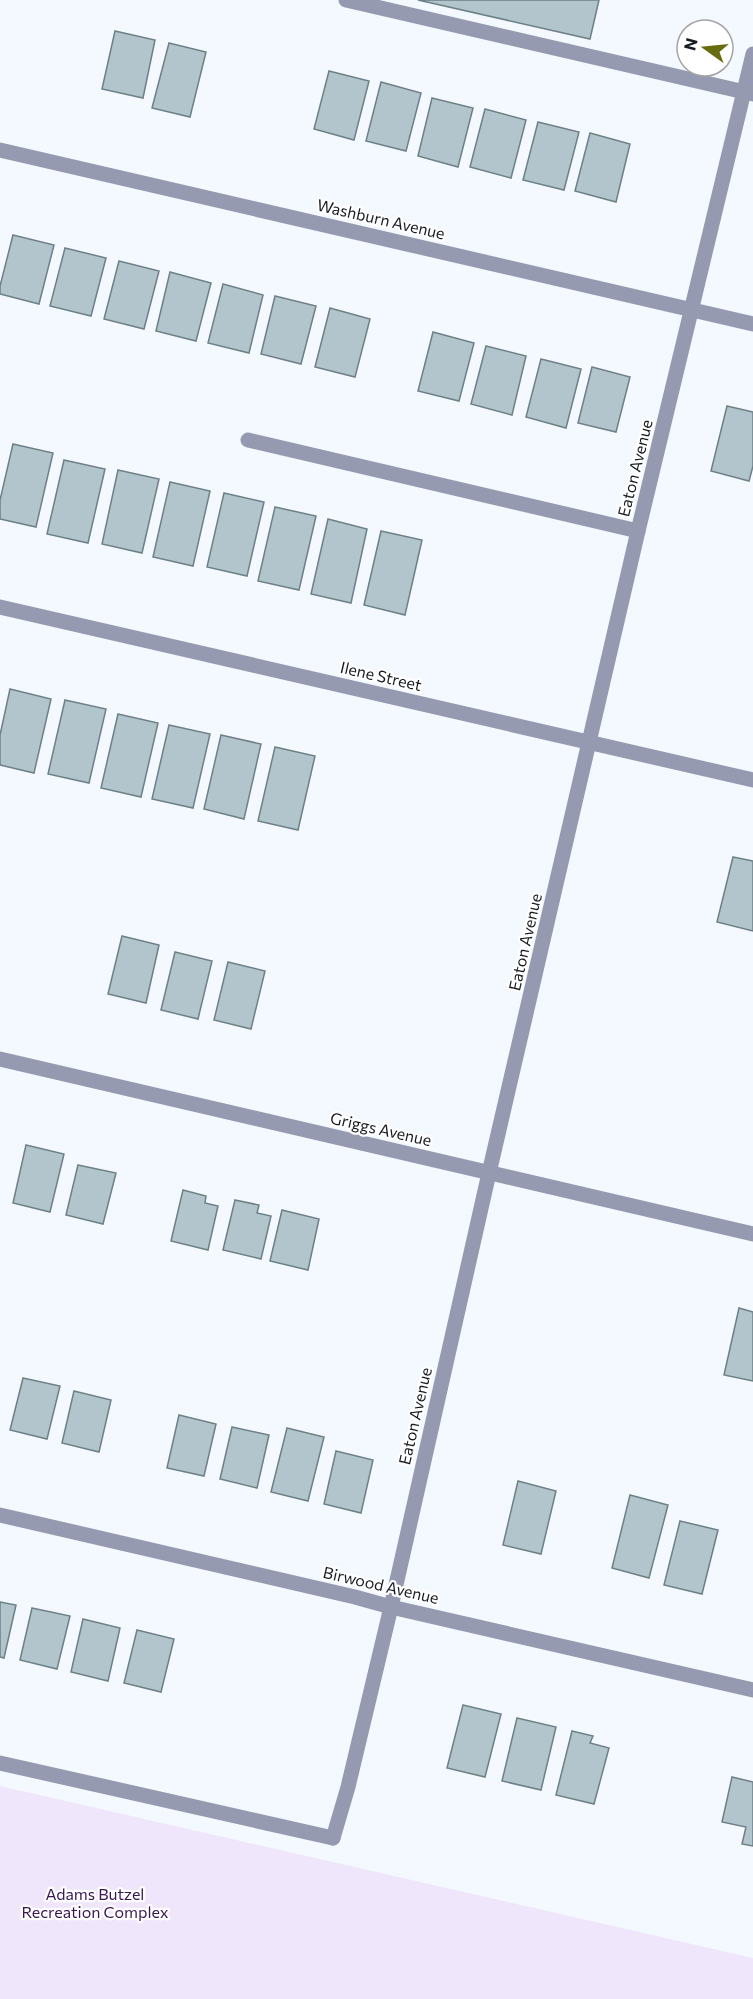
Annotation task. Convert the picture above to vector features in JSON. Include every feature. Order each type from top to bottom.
[{"type":"street","points":[[346,0],[748,93]]},
{"type":"street","name":"Eaton Avenue","points":[[0,1763],[333,1838],[348,1787],[391,1607],[638,531],[691,310],[748,93],[753,54]]},
{"type":"street","name":"Washburn Avenue","points":[[0,150],[753,324]]},
{"type":"street","points":[[248,440],[638,531]]},
{"type":"street","name":"Ilene Street","points":[[0,607],[753,780]]},
{"type":"street","name":"Griggs Avenue","points":[[0,1059],[753,1234]]},
{"type":"street","name":"Birwood Avenue","points":[[0,1515],[753,1690]]},
{"type":"green space","name":"Adams Butzel Recreation Complex","points":[[0,1786],[753,1958],[753,1999],[0,1999]]},
{"type":"building","points":[[418,0],[599,0],[590,39]]},
{"type":"building","points":[[115,31],[155,40],[143,98],[102,89]]},
{"type":"building","points":[[169,43],[206,52],[190,117],[152,108]]},
{"type":"building","points":[[329,71],[369,81],[354,140],[314,129]]},
{"type":"building","points":[[381,82],[421,93],[406,151],[366,141]]},
{"type":"building","points":[[432,98],[473,108],[458,167],[418,156]]},
{"type":"building","points":[[485,109],[526,120],[511,178],[470,167]]},
{"type":"building","points":[[538,122],[579,132],[564,190],[523,180]]},
{"type":"building","points":[[590,133],[630,144],[616,202],[575,191]]},
{"type":"building","points":[[13,235],[54,245],[39,304],[0,294]]},
{"type":"building","points":[[65,248],[106,258],[91,316],[50,306]]},
{"type":"building","points":[[119,261],[159,271],[144,329],[104,319]]},
{"type":"building","points":[[170,272],[211,283],[196,341],[156,331]]},
{"type":"building","points":[[223,284],[263,295],[249,353],[208,343]]},
{"type":"building","points":[[275,296],[316,306],[301,364],[261,354]]},
{"type":"building","points":[[330,308],[370,319],[355,377],[315,367]]},
{"type":"building","points":[[433,332],[474,343],[459,401],[418,391]]},
{"type":"building","points":[[486,346],[526,356],[512,415],[471,404]]},
{"type":"building","points":[[541,359],[581,369],[566,428],[526,417]]},
{"type":"building","points":[[592,367],[630,377],[616,432],[578,423]]},
{"type":"building","points":[[727,406],[753,412],[753,466],[749,481],[711,471]]},
{"type":"building","points":[[13,444],[53,453],[36,527],[0,519],[0,500]]},
{"type":"building","points":[[64,460],[105,469],[88,543],[47,534]]},
{"type":"building","points":[[118,470],[159,479],[142,553],[102,544]]},
{"type":"building","points":[[170,482],[210,491],[193,566],[153,557]]},
{"type":"building","points":[[224,493],[264,502],[247,576],[207,567]]},
{"type":"building","points":[[275,507],[316,516],[299,590],[258,581]]},
{"type":"building","points":[[328,519],[367,529],[351,603],[311,594]]},
{"type":"building","points":[[381,531],[422,540],[405,615],[364,605]]},
{"type":"building","points":[[10,689],[51,699],[34,773],[0,765],[0,735]]},
{"type":"building","points":[[65,700],[106,709],[89,783],[48,774]]},
{"type":"building","points":[[118,714],[158,723],[141,797],[101,788]]},
{"type":"building","points":[[169,725],[210,734],[193,808],[152,799]]},
{"type":"building","points":[[221,735],[261,744],[244,819],[204,809]]},
{"type":"building","points":[[275,747],[315,756],[298,830],[258,821]]},
{"type":"building","points":[[733,857],[753,861],[753,931],[717,922]]},
{"type":"building","points":[[122,936],[159,945],[146,1003],[108,994]]},
{"type":"building","points":[[175,952],[212,961],[198,1019],[161,1010]]},
{"type":"building","points":[[228,962],[265,971],[251,1029],[214,1020]]},
{"type":"building","points":[[26,1145],[64,1154],[50,1212],[13,1203]]},
{"type":"building","points":[[78,1165],[116,1173],[103,1224],[66,1215]]},
{"type":"building","points":[[183,1190],[206,1196],[205,1203],[218,1206],[208,1250],[171,1241]]},
{"type":"building","points":[[235,1200],[259,1205],[257,1213],[271,1216],[261,1259],[223,1250]]},
{"type":"building","points":[[282,1210],[319,1219],[308,1270],[270,1261]]},
{"type":"building","points":[[739,1308],[753,1312],[753,1381],[724,1375]]},
{"type":"building","points":[[23,1378],[60,1386],[47,1439],[10,1430]]},
{"type":"building","points":[[74,1391],[111,1400],[99,1452],[62,1443]]},
{"type":"building","points":[[179,1415],[216,1424],[204,1476],[167,1468]]},
{"type":"building","points":[[232,1427],[269,1435],[257,1488],[220,1479]]},
{"type":"building","points":[[287,1428],[324,1437],[308,1501],[271,1492]]},
{"type":"building","points":[[336,1451],[373,1460],[361,1513],[324,1504]]},
{"type":"building","points":[[518,1481],[556,1491],[541,1554],[503,1545]]},
{"type":"building","points":[[630,1495],[668,1505],[649,1578],[612,1568]]},
{"type":"building","points":[[680,1521],[718,1530],[702,1594],[664,1585]]},
{"type":"building","points":[[0,1602],[16,1605],[4,1658],[0,1657]]},
{"type":"building","points":[[32,1608],[70,1616],[57,1669],[20,1660]]},
{"type":"building","points":[[83,1619],[120,1628],[108,1681],[71,1672]]},
{"type":"building","points":[[137,1630],[174,1639],[161,1692],[124,1683]]},
{"type":"building","points":[[463,1705],[501,1714],[485,1777],[447,1768]]},
{"type":"building","points":[[517,1718],[556,1727],[541,1790],[502,1781]]},
{"type":"building","points":[[572,1731],[593,1736],[590,1743],[609,1748],[594,1804],[556,1795]]},
{"type":"building","points":[[732,1777],[753,1782],[753,1846],[742,1844],[746,1827],[722,1822]]}]
